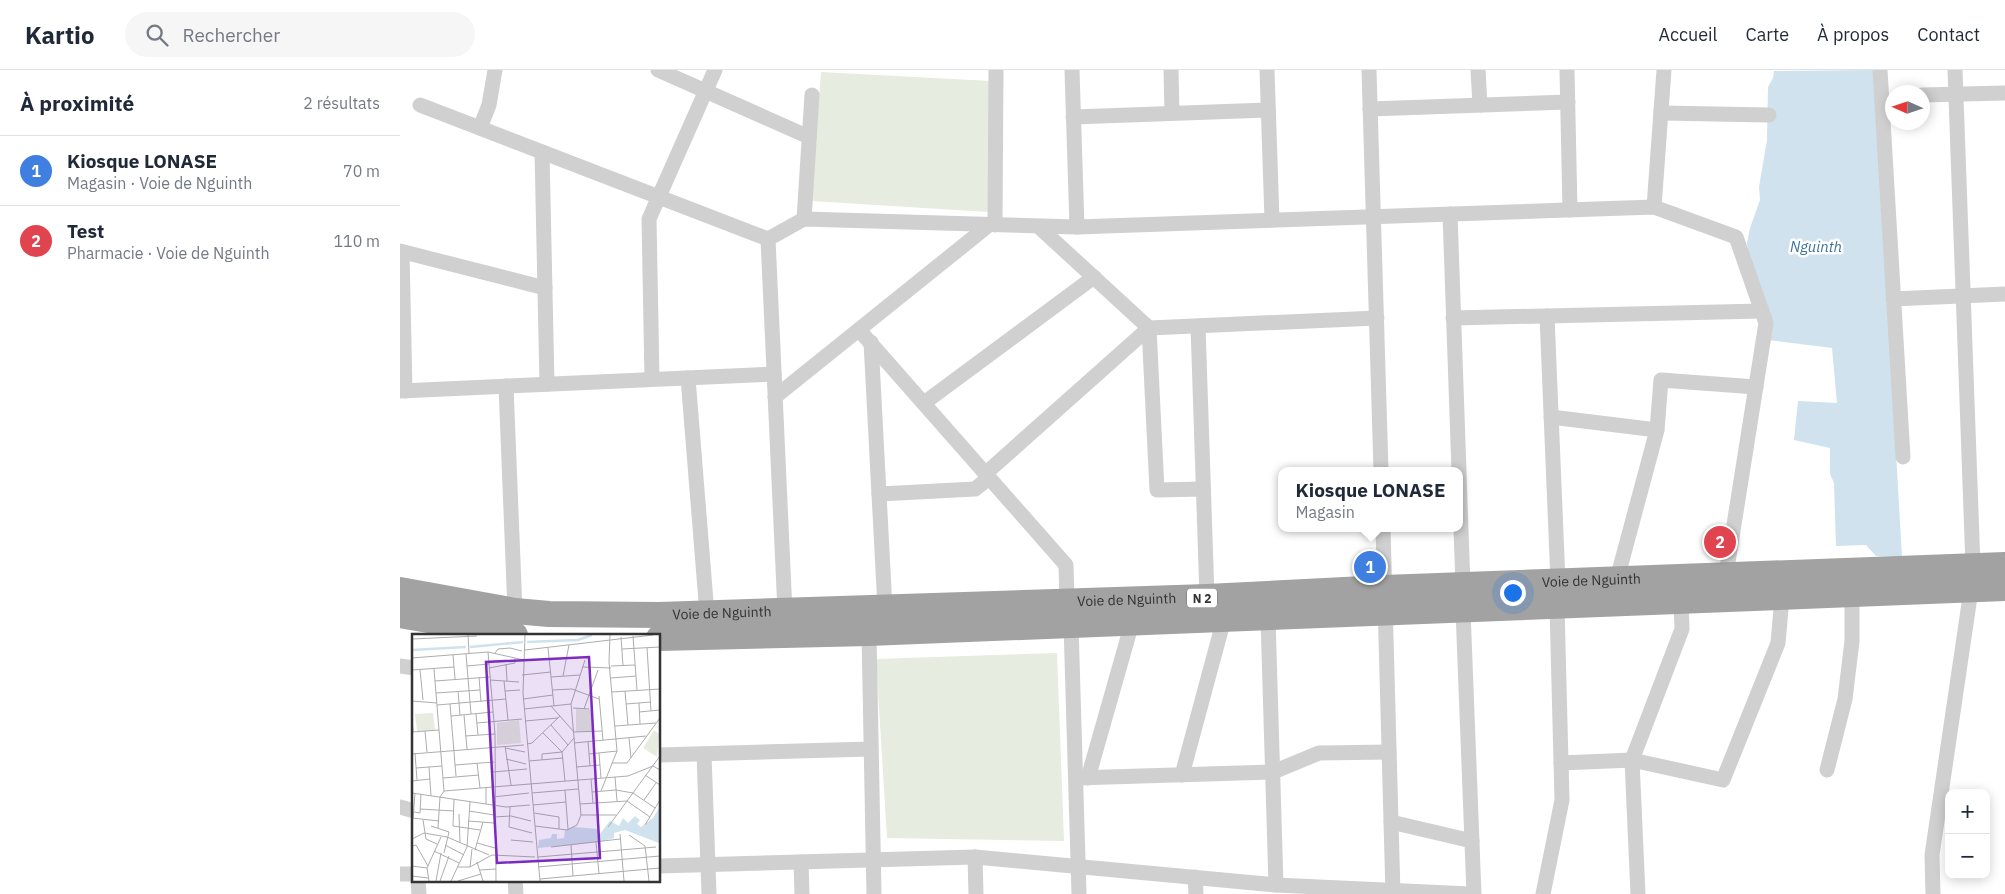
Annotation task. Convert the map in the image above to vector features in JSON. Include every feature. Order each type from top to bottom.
[{"type":"highway","name":"Voie de Nguinth","points":[[660,638],[868,633],[1069,614],[1207,598],[1385,601],[1557,594],[1681,602],[1852,595],[1972,578],[2005,565]]},
{"type":"highway","name":"Voie de Nguinth","points":[[1557,594],[1617,579],[1726,576],[1972,578],[2005,588]]},
{"type":"highway","name":"Voie de Nguinth","points":[[400,590],[503,629],[601,615],[706,614],[885,608],[1069,614],[1132,623],[1268,618],[1385,601]]},
{"type":"highway","name":"Voie de Nguinth","points":[[400,615],[460,614]]},
{"type":"street","points":[[480,128],[489,105],[496,70]]},
{"type":"street","points":[[658,70],[809,137]]},
{"type":"street","points":[[652,379],[649,219],[715,70]]},
{"type":"street","points":[[992,225],[996,70]]},
{"type":"street","points":[[1072,70],[1077,228]]},
{"type":"street","points":[[1171,70],[1172,113]]},
{"type":"street","points":[[1267,70],[1272,220]]},
{"type":"street","points":[[1369,70],[1381,467]]},
{"type":"street","points":[[1478,70],[1480,105]]},
{"type":"street","points":[[1567,70],[1570,210]]},
{"type":"street","points":[[1654,207],[1664,70]]},
{"type":"street","points":[[1880,70],[1885,88]]},
{"type":"street","points":[[1933,894],[1932,855],[1972,578],[1955,70]]},
{"type":"street","points":[[1930,95],[2005,93]]},
{"type":"street","points":[[804,219],[812,94]]},
{"type":"street","points":[[1370,109],[1568,102]]},
{"type":"street","points":[[420,105],[768,239]]},
{"type":"street","points":[[1073,116],[1268,110]]},
{"type":"street","points":[[1661,113],[1770,115]]},
{"type":"street","points":[[1888,130],[1893,299],[1903,458]]},
{"type":"street","points":[[542,152],[547,384]]},
{"type":"street","points":[[768,239],[804,219],[1077,228],[1654,207],[1736,237],[1766,323],[1726,576]]},
{"type":"street","points":[[1450,214],[1458,467]]},
{"type":"street","points":[[775,397],[992,225]]},
{"type":"street","points":[[1039,226],[1149,328],[1157,490],[1203,489]]},
{"type":"street","points":[[768,239],[785,612]]},
{"type":"street","points":[[545,288],[401,252],[403,391],[774,374]]},
{"type":"street","points":[[924,403],[1094,277]]},
{"type":"street","points":[[1893,299],[2005,294]]},
{"type":"street","points":[[1453,318],[1762,311]]},
{"type":"street","points":[[1543,894],[1562,800],[1547,316]]},
{"type":"street","points":[[879,494],[975,489],[1149,328],[1377,318]]},
{"type":"street","points":[[1198,326],[1207,598]]},
{"type":"street","points":[[859,330],[1066,565],[1082,778],[1078,866],[1079,894]]},
{"type":"street","points":[[871,342],[885,608]]},
{"type":"street","points":[[688,378],[706,614]]},
{"type":"street","points":[[1617,579],[1657,430],[1662,380],[1756,386]]},
{"type":"street","points":[[503,629],[506,386]]},
{"type":"street","points":[[1551,417],[1657,430]]},
{"type":"street","points":[[1383,532],[1393,892]]},
{"type":"street","points":[[1461,532],[1474,894]]},
{"type":"street","points":[[1827,770],[1845,699],[1852,641],[1852,595]]},
{"type":"street","points":[[1561,763],[1632,760],[1723,780],[1778,643],[1782,598]]},
{"type":"street","points":[[1638,894],[1632,760],[1682,629],[1681,602]]},
{"type":"street","points":[[1268,618],[1276,885]]},
{"type":"street","points":[[1182,775],[1224,620]]},
{"type":"street","points":[[1082,778],[1132,623]]},
{"type":"street","points":[[868,633],[874,894]]},
{"type":"street","points":[[660,755],[871,749]]},
{"type":"street","points":[[1082,778],[1273,772],[1319,754],[1389,752]]},
{"type":"street","points":[[704,754],[709,894]]},
{"type":"street","points":[[1391,822],[1472,842]]},
{"type":"street","points":[[974,857],[976,894]]},
{"type":"street","points":[[660,866],[974,857],[1276,885],[1393,892],[1470,894]]},
{"type":"street","points":[[801,862],[802,894]]},
{"type":"street","points":[[1195,878],[1196,894]]},
{"type":"shaded area","points":[[821,72],[990,81],[989,212],[811,201]]},
{"type":"shaded area","points":[[1057,653],[1064,841],[887,838],[876,659]]},
{"type":"water","name":"Nguinth","points":[[1874,70],[1902,557],[1876,556],[1866,545],[1836,546],[1834,483],[1830,474],[1830,448],[1794,440],[1798,401],[1837,403],[1832,348],[1768,340],[1749,260],[1747,243],[1760,200],[1759,187],[1767,140],[1768,87],[1773,78],[1774,71]]},
{"type":"place","name":"Test","points":[[1720,542]]},
{"type":"place","name":"Kiosque LONASE","points":[[1370,567]]}]
